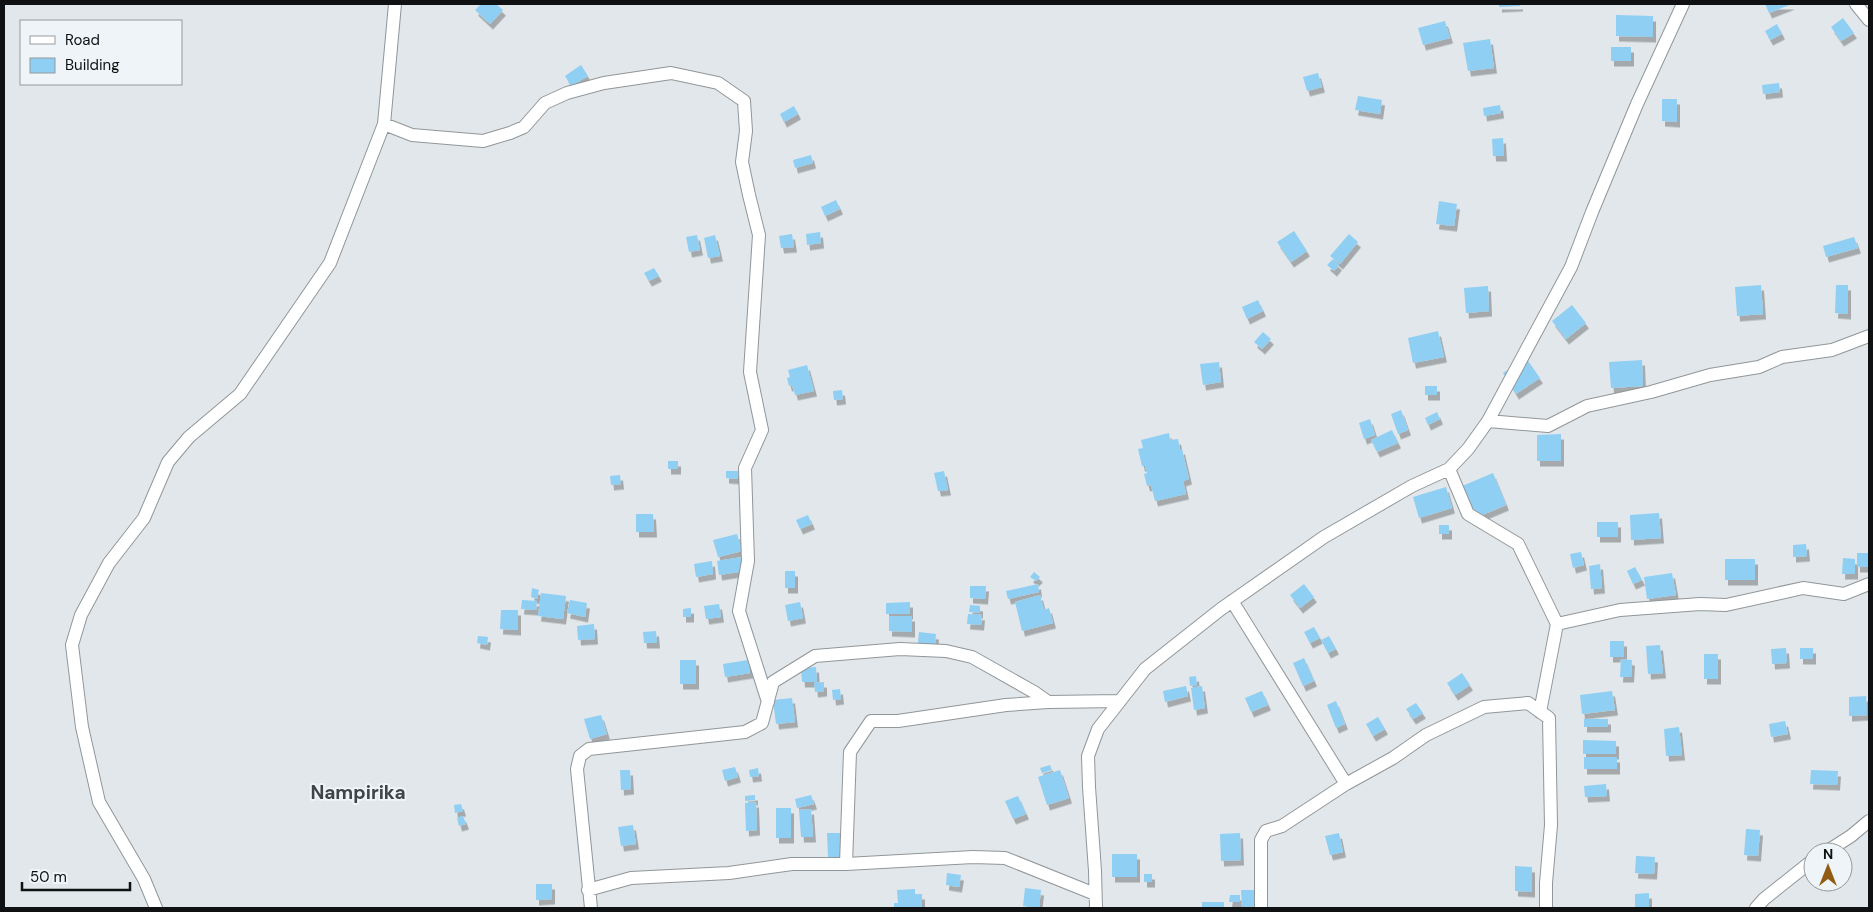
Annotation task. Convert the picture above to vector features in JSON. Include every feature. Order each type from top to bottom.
[{"type":"street","points":[[156,908],[144,879],[99,802],[82,727],[72,645],[81,614],[109,564],[144,518],[168,462],[189,437],[240,394],[330,263],[384,124],[395,4]]},
{"type":"street","points":[[1096,908],[1088,756],[1098,730],[1145,669],[1232,601],[1324,537],[1412,486],[1449,469],[1468,449],[1488,421],[1571,267],[1637,104],[1683,4]]},
{"type":"street","points":[[1856,4],[1869,20]]},
{"type":"street","points":[[384,124],[412,135],[483,141],[492,140],[510,134],[524,126],[545,103],[567,93],[604,83],[671,73],[718,83],[744,101],[746,131],[742,162],[759,235],[750,372],[762,430],[744,468],[748,561],[739,611],[768,702]]},
{"type":"street","points":[[1488,421],[1548,426],[1587,406],[1651,392],[1710,375],[1759,367],[1782,357],[1832,350],[1869,336]]},
{"type":"street","points":[[1449,469],[1468,514],[1518,544],[1557,624],[1540,712]]},
{"type":"street","points":[[1557,624],[1620,610],[1700,604],[1726,605],[1803,588],[1844,594],[1869,584]]},
{"type":"street","points":[[1232,601],[1346,784]]},
{"type":"street","points":[[591,908],[577,769],[580,756],[589,749],[745,732],[762,723],[773,682],[815,656],[900,649],[946,651],[972,657],[1048,702]]},
{"type":"street","points":[[846,864],[850,752],[871,721],[898,721],[1006,705],[1048,702],[1120,701]]},
{"type":"street","points":[[1261,908],[1261,840],[1266,831],[1282,826],[1346,784],[1393,758],[1426,735],[1484,707],[1528,703],[1549,718],[1551,824],[1546,908]]},
{"type":"street","points":[[1842,842],[1869,822]]},
{"type":"street","points":[[588,890],[632,878],[729,873],[792,864],[846,864],[973,857],[1005,858],[1095,894]]},
{"type":"street","points":[[1756,908],[1764,899],[1803,868]]},
{"type":"building","points":[[481,4],[496,4],[503,10],[490,24],[475,10]]},
{"type":"building","points":[[1499,4],[1520,4],[1520,6],[1499,7]]},
{"type":"building","points":[[1765,4],[1792,4],[1769,13]]},
{"type":"building","points":[[1616,15],[1653,16],[1653,37],[1616,36]]},
{"type":"building","points":[[1843,18],[1854,33],[1841,41],[1831,27]]},
{"type":"building","points":[[1445,21],[1450,38],[1423,45],[1418,28]]},
{"type":"building","points":[[1777,24],[1782,34],[1770,40],[1765,31]]},
{"type":"building","points":[[1490,39],[1494,68],[1468,71],[1463,43]]},
{"type":"building","points":[[1611,47],[1631,47],[1631,61],[1611,61]]},
{"type":"building","points":[[581,65],[588,76],[571,86],[565,76]]},
{"type":"building","points":[[1318,73],[1322,87],[1307,91],[1303,77]]},
{"type":"building","points":[[1779,83],[1780,92],[1763,94],[1762,85]]},
{"type":"building","points":[[1358,96],[1382,100],[1380,114],[1355,110]]},
{"type":"building","points":[[1662,99],[1677,99],[1677,122],[1662,121]]},
{"type":"building","points":[[1500,105],[1501,113],[1484,116],[1483,108]]},
{"type":"building","points":[[794,106],[798,114],[784,122],[780,114]]},
{"type":"building","points":[[1503,138],[1504,156],[1493,156],[1492,139]]},
{"type":"building","points":[[811,155],[813,163],[795,168],[793,160]]},
{"type":"building","points":[[836,200],[840,209],[825,216],[821,207]]},
{"type":"building","points":[[1439,201],[1457,204],[1454,226],[1436,224]]},
{"type":"building","points":[[1294,231],[1307,251],[1291,262],[1277,242]]},
{"type":"building","points":[[820,232],[821,243],[807,245],[806,234]]},
{"type":"building","points":[[792,234],[794,247],[781,248],[779,236]]},
{"type":"building","points":[[1349,234],[1358,242],[1340,264],[1330,256]]},
{"type":"building","points":[[697,235],[700,250],[689,252],[686,237]]},
{"type":"building","points":[[715,235],[720,256],[708,258],[704,238]]},
{"type":"building","points":[[1854,237],[1858,248],[1826,257],[1823,246]]},
{"type":"building","points":[[1333,259],[1339,265],[1334,271],[1327,265]]},
{"type":"building","points":[[654,268],[659,276],[649,281],[644,273]]},
{"type":"building","points":[[1761,285],[1763,314],[1737,316],[1735,287]]},
{"type":"building","points":[[1836,285],[1848,285],[1848,314],[1835,313]]},
{"type":"building","points":[[1488,286],[1489,311],[1466,313],[1464,288]]},
{"type":"building","points":[[1258,300],[1263,311],[1247,319],[1242,307]]},
{"type":"building","points":[[1572,305],[1586,323],[1566,339],[1552,321]]},
{"type":"building","points":[[1438,331],[1444,357],[1413,363],[1408,338]]},
{"type":"building","points":[[1263,332],[1271,339],[1262,349],[1254,342]]},
{"type":"building","points":[[1526,358],[1540,378],[1516,394],[1503,373]]},
{"type":"building","points":[[1642,360],[1643,386],[1611,388],[1609,362]]},
{"type":"building","points":[[1219,362],[1221,382],[1203,385],[1200,364]]},
{"type":"building","points":[[807,365],[814,391],[795,395],[792,385],[789,386],[787,378],[790,377],[788,370]]},
{"type":"building","points":[[1425,386],[1437,386],[1437,395],[1425,395]]},
{"type":"building","points":[[842,390],[843,399],[834,400],[833,391]]},
{"type":"building","points":[[1401,410],[1408,430],[1398,434],[1391,414]]},
{"type":"building","points":[[1437,412],[1440,419],[1428,425],[1425,418]]},
{"type":"building","points":[[1370,419],[1375,435],[1364,439],[1359,423]]},
{"type":"building","points":[[1392,430],[1398,443],[1377,452],[1371,440]]},
{"type":"building","points":[[1169,433],[1170,440],[1178,439],[1180,449],[1182,449],[1189,479],[1183,481],[1186,494],[1155,501],[1151,485],[1147,486],[1144,474],[1147,473],[1145,466],[1142,466],[1138,449],[1143,448],[1141,440]]},
{"type":"building","points":[[1561,434],[1561,461],[1537,461],[1537,435]]},
{"type":"building","points":[[668,461],[678,461],[678,469],[668,469]]},
{"type":"building","points":[[726,471],[738,471],[738,479],[726,478]]},
{"type":"building","points":[[944,471],[948,490],[938,491],[934,473]]},
{"type":"building","points":[[1493,473],[1506,505],[1473,519],[1460,487]]},
{"type":"building","points":[[620,475],[621,484],[611,485],[610,476]]},
{"type":"building","points":[[1446,487],[1452,508],[1419,518],[1413,497]]},
{"type":"building","points":[[1659,513],[1661,538],[1631,540],[1630,515]]},
{"type":"building","points":[[636,514],[653,514],[654,532],[636,532]]},
{"type":"building","points":[[808,515],[812,524],[800,529],[796,520]]},
{"type":"building","points":[[1597,522],[1618,522],[1618,537],[1597,537]]},
{"type":"building","points":[[1439,525],[1449,525],[1449,534],[1439,534]]},
{"type":"building","points":[[737,534],[742,551],[718,557],[713,540]]},
{"type":"building","points":[[1806,544],[1807,556],[1793,557],[1793,545]]},
{"type":"building","points":[[1581,552],[1584,565],[1573,568],[1570,554]]},
{"type":"building","points":[[1857,553],[1869,553],[1869,567],[1857,567]]},
{"type":"building","points":[[743,557],[745,571],[719,575],[717,561]]},
{"type":"building","points":[[1843,558],[1855,559],[1855,574],[1842,574]]},
{"type":"building","points":[[1725,559],[1755,559],[1755,580],[1725,580]]},
{"type":"building","points":[[712,561],[713,574],[696,577],[694,564]]},
{"type":"building","points":[[1600,564],[1602,588],[1591,589],[1589,566]]},
{"type":"building","points":[[1635,567],[1642,580],[1633,584],[1627,571]]},
{"type":"building","points":[[785,571],[795,571],[795,588],[785,588]]},
{"type":"building","points":[[1034,572],[1040,577],[1036,581],[1030,577]]},
{"type":"building","points":[[1672,573],[1676,595],[1647,599],[1644,577]]},
{"type":"building","points":[[1038,584],[1039,592],[1008,599],[1006,591]]},
{"type":"building","points":[[1304,584],[1314,597],[1300,608],[1290,595]]},
{"type":"building","points":[[970,586],[986,586],[985,599],[970,598]]},
{"type":"building","points":[[532,588],[539,590],[537,599],[531,597]]},
{"type":"building","points":[[541,593],[566,596],[563,619],[538,616]]},
{"type":"building","points":[[1040,595],[1044,610],[1049,608],[1053,623],[1022,631],[1015,602]]},
{"type":"building","points":[[522,600],[537,601],[536,610],[521,609]]},
{"type":"building","points":[[570,600],[587,603],[585,617],[567,613]]},
{"type":"building","points":[[800,602],[803,618],[788,621],[785,605]]},
{"type":"building","points":[[910,602],[910,614],[886,614],[886,603]]},
{"type":"building","points":[[719,604],[721,617],[706,619],[704,606]]},
{"type":"building","points":[[970,605],[980,606],[980,613],[969,612]]},
{"type":"building","points":[[691,608],[691,617],[683,617],[683,609]]},
{"type":"building","points":[[501,610],[518,610],[518,630],[500,629]]},
{"type":"building","points":[[968,614],[982,615],[981,625],[967,624]]},
{"type":"building","points":[[889,616],[912,616],[912,632],[889,631]]},
{"type":"building","points":[[594,624],[595,639],[578,640],[577,626]]},
{"type":"building","points":[[1314,627],[1320,638],[1310,643],[1304,632]]},
{"type":"building","points":[[656,631],[657,643],[644,643],[643,632]]},
{"type":"building","points":[[919,632],[936,634],[935,645],[918,643]]},
{"type":"building","points":[[478,636],[488,637],[487,645],[477,643]]},
{"type":"building","points":[[1329,636],[1336,649],[1328,653],[1321,640]]},
{"type":"building","points":[[1610,641],[1624,641],[1624,657],[1610,657]]},
{"type":"building","points":[[1660,645],[1663,673],[1648,674],[1646,646]]},
{"type":"building","points":[[1786,648],[1787,663],[1772,664],[1771,649]]},
{"type":"building","points":[[1800,648],[1813,648],[1813,659],[1800,659]]},
{"type":"building","points":[[1704,654],[1718,654],[1718,679],[1704,679]]},
{"type":"building","points":[[1304,658],[1314,681],[1303,686],[1293,663]]},
{"type":"building","points":[[1621,659],[1632,660],[1631,677],[1620,677]]},
{"type":"building","points":[[680,660],[696,660],[696,684],[680,684]]},
{"type":"building","points":[[748,660],[750,673],[725,677],[723,664]]},
{"type":"building","points":[[816,667],[817,682],[802,682],[801,668]]},
{"type":"building","points":[[1462,673],[1470,685],[1455,695],[1447,683]]},
{"type":"building","points":[[1196,676],[1197,685],[1190,686],[1189,677]]},
{"type":"building","points":[[824,682],[824,691],[815,692],[814,683]]},
{"type":"building","points":[[1186,686],[1188,696],[1165,702],[1163,691]]},
{"type":"building","points":[[1202,686],[1205,708],[1194,710],[1191,688]]},
{"type":"building","points":[[840,689],[841,699],[833,700],[832,690]]},
{"type":"building","points":[[1262,691],[1268,705],[1251,712],[1245,698]]},
{"type":"building","points":[[1612,691],[1615,710],[1582,714],[1580,695]]},
{"type":"building","points":[[1866,696],[1867,715],[1849,716],[1849,697]]},
{"type":"building","points":[[792,698],[795,722],[776,724],[773,700]]},
{"type":"building","points":[[1336,701],[1345,724],[1336,728],[1327,705]]},
{"type":"building","points":[[1416,703],[1423,713],[1413,719],[1406,709]]},
{"type":"building","points":[[601,715],[607,734],[590,739],[584,719]]},
{"type":"building","points":[[1378,717],[1385,729],[1373,736],[1366,724]]},
{"type":"building","points":[[1584,719],[1608,719],[1608,727],[1584,727]]},
{"type":"building","points":[[1785,721],[1788,734],[1771,737],[1769,724]]},
{"type":"building","points":[[1679,727],[1682,755],[1666,756],[1664,729]]},
{"type":"building","points":[[1583,740],[1616,741],[1616,754],[1583,754]]},
{"type":"building","points":[[1584,757],[1617,757],[1617,769],[1584,769]]},
{"type":"building","points":[[1050,765],[1052,770],[1042,773],[1040,768]]},
{"type":"building","points":[[735,767],[738,777],[725,781],[722,770]]},
{"type":"building","points":[[758,768],[759,776],[750,777],[749,770]]},
{"type":"building","points":[[620,770],[630,770],[631,789],[621,790]]},
{"type":"building","points":[[1060,770],[1069,798],[1047,805],[1038,777]]},
{"type":"building","points":[[1811,770],[1838,771],[1837,785],[1810,784]]},
{"type":"building","points":[[1606,784],[1607,796],[1585,797],[1584,786]]},
{"type":"building","points":[[755,795],[755,800],[745,801],[745,796]]},
{"type":"building","points":[[811,795],[814,804],[797,808],[795,799]]},
{"type":"building","points":[[1018,796],[1026,814],[1013,819],[1005,801]]},
{"type":"building","points":[[756,802],[757,830],[746,831],[745,803]]},
{"type":"building","points":[[461,804],[463,811],[455,813],[454,805]]},
{"type":"building","points":[[776,808],[791,808],[791,838],[776,838]]},
{"type":"building","points":[[811,809],[813,837],[801,837],[799,810]]},
{"type":"building","points":[[463,816],[466,824],[459,826],[457,818]]},
{"type":"building","points":[[633,825],[636,844],[621,846],[618,827]]},
{"type":"building","points":[[1746,829],[1760,830],[1758,856],[1744,855]]},
{"type":"building","points":[[827,833],[845,833],[845,858],[828,858]]},
{"type":"building","points":[[1240,833],[1241,860],[1221,861],[1220,834]]},
{"type":"building","points":[[1339,833],[1343,852],[1330,855],[1325,836]]},
{"type":"building","points":[[1112,854],[1137,854],[1137,877],[1112,877]]},
{"type":"building","points":[[1636,856],[1655,857],[1654,874],[1635,873]]},
{"type":"building","points":[[1515,866],[1532,867],[1532,892],[1515,891]]},
{"type":"building","points":[[947,873],[961,875],[959,887],[946,885]]},
{"type":"building","points":[[1144,874],[1152,874],[1152,882],[1144,882]]},
{"type":"building","points":[[536,884],[552,884],[552,899],[536,900]]},
{"type":"building","points":[[1025,888],[1041,890],[1039,908],[1023,906]]},
{"type":"building","points":[[915,889],[915,894],[922,894],[922,908],[894,908],[894,903],[898,903],[897,890]]},
{"type":"building","points":[[1241,890],[1257,890],[1258,906],[1242,907]]},
{"type":"building","points":[[1649,893],[1649,908],[1635,908],[1635,894]]},
{"type":"building","points":[[1230,895],[1240,895],[1240,902],[1229,902]]},
{"type":"building","points":[[1202,902],[1224,902],[1224,908],[1202,908]]},
{"type":"district","name":"Nampirika","points":[[358,792]]}]
